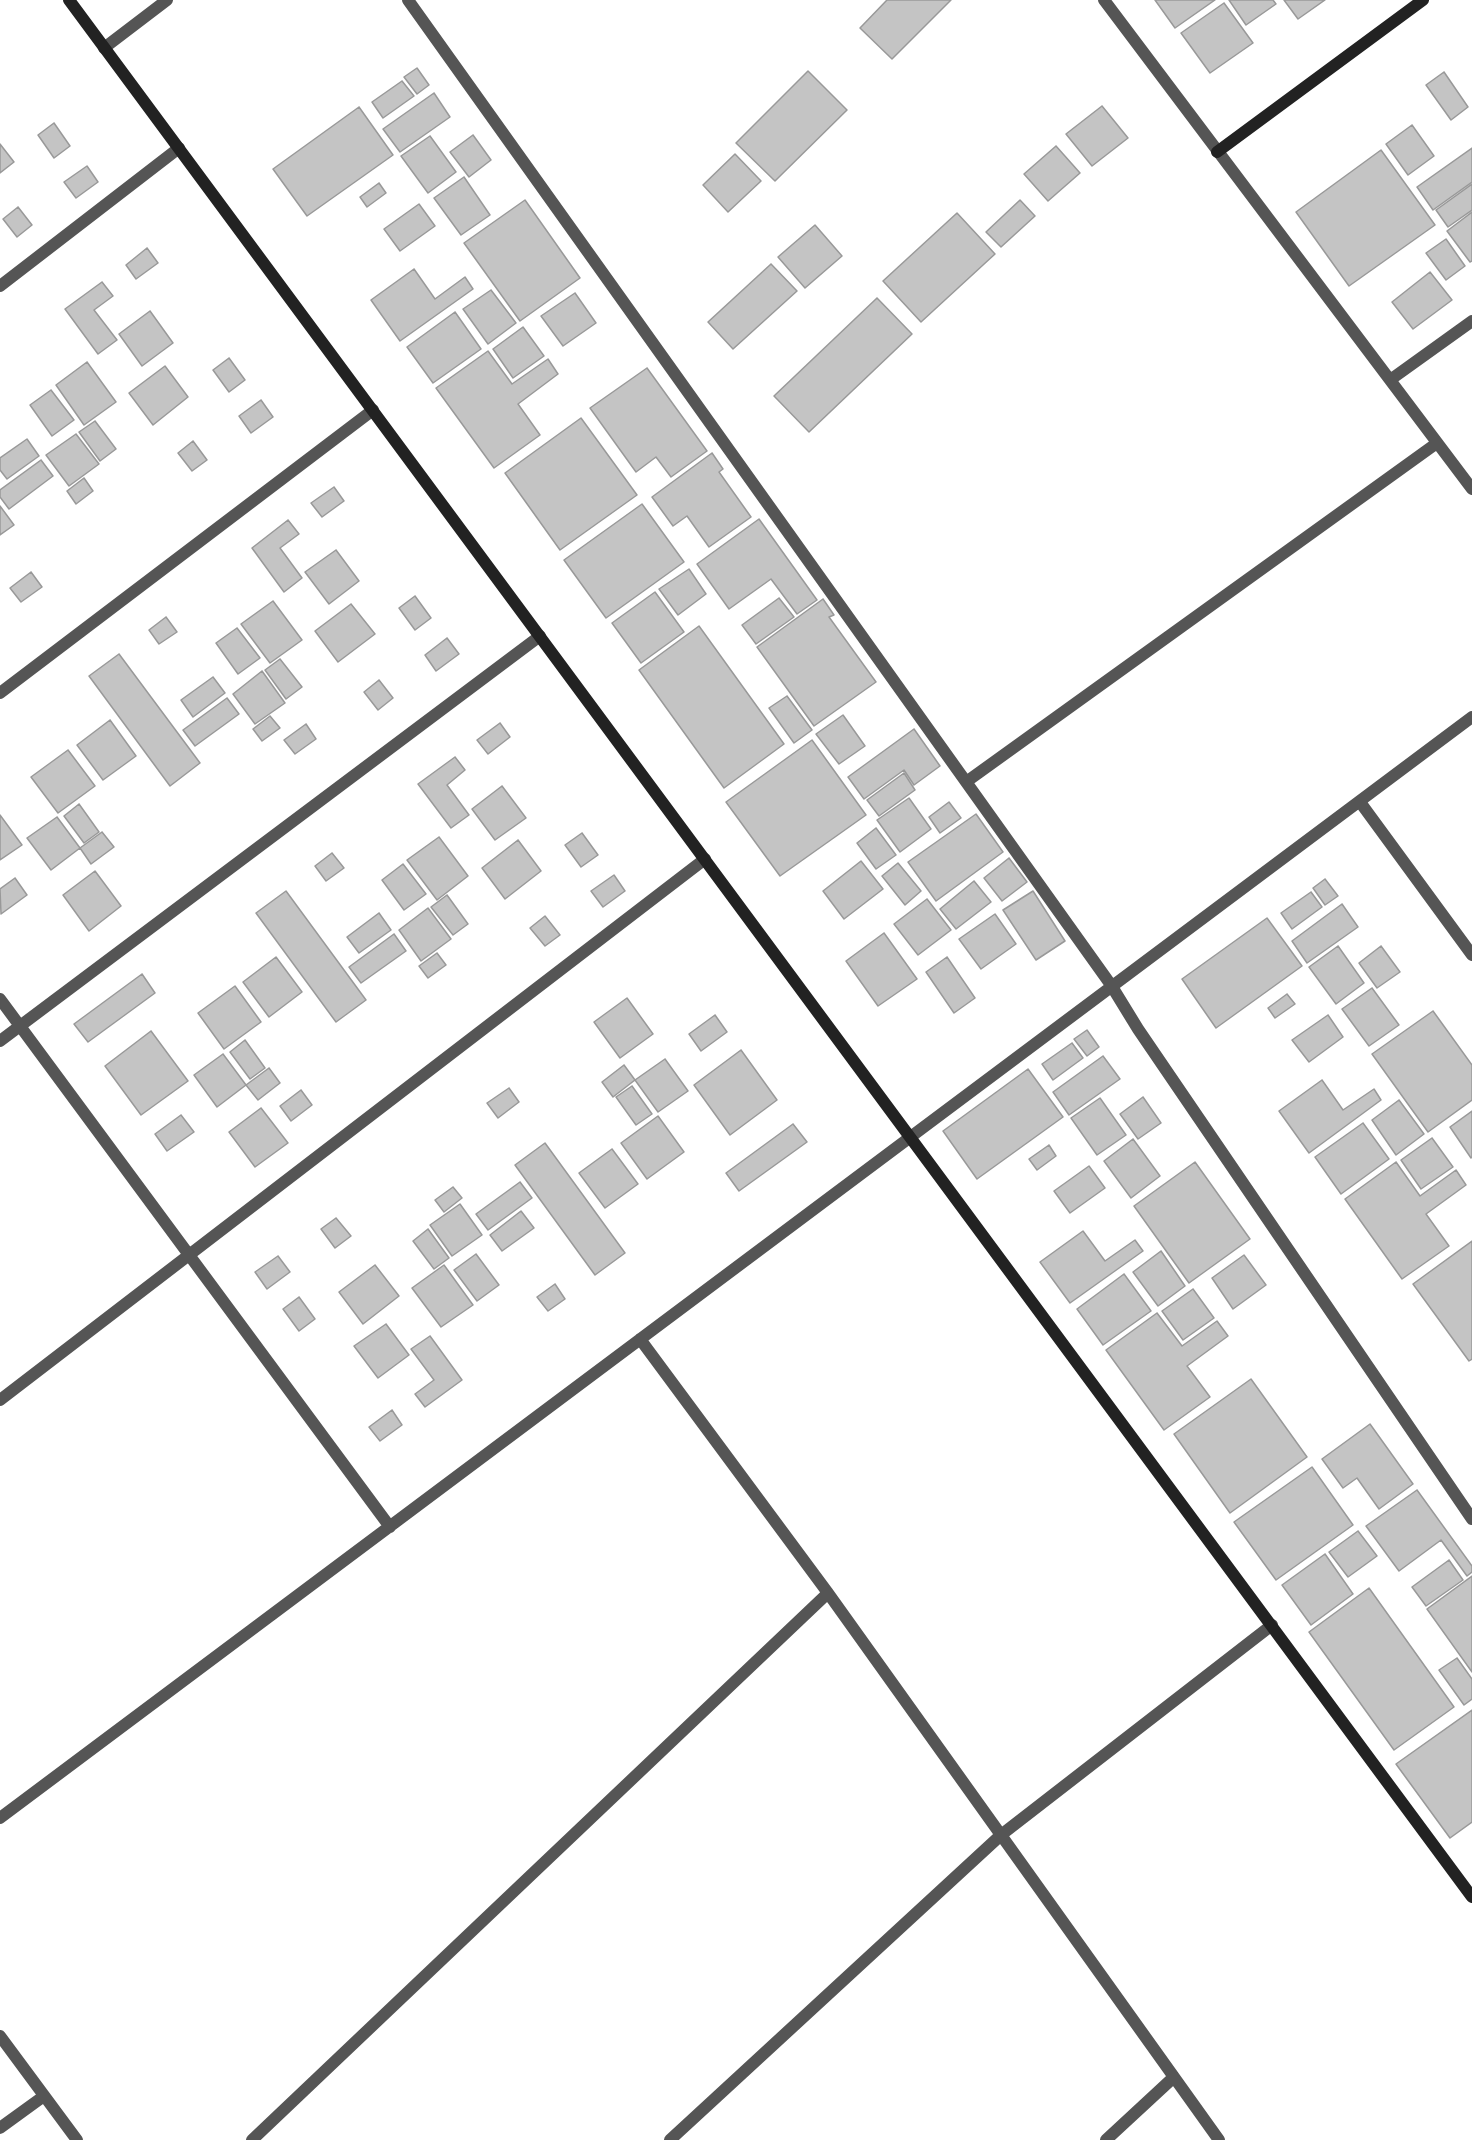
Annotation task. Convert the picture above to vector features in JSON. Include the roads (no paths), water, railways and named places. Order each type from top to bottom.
[{"type":"street","points":[[69,0],[1472,1897]]},
{"type":"street","points":[[104,48],[167,0]]},
{"type":"street","points":[[408,0],[1111,986],[1472,1519]]},
{"type":"street","points":[[1104,0],[1472,489]]},
{"type":"street","points":[[1217,152],[1423,0]]},
{"type":"street","points":[[0,286],[178,147]]},
{"type":"street","points":[[1389,380],[1472,321]]},
{"type":"street","points":[[0,693],[373,410]]},
{"type":"street","points":[[966,782],[1437,443]]},
{"type":"street","points":[[0,1041],[540,636]]},
{"type":"street","points":[[0,1818],[1472,717]]},
{"type":"street","points":[[1360,802],[1472,955]]},
{"type":"street","points":[[0,1400],[705,859]]},
{"type":"street","points":[[0,999],[390,1527]]},
{"type":"street","points":[[640,1339],[828,1593],[1219,2140]]},
{"type":"street","points":[[252,2140],[828,1593]]},
{"type":"street","points":[[670,2140],[1001,1835],[1272,1625]]},
{"type":"street","points":[[0,2036],[76,2140]]},
{"type":"street","points":[[1106,2140],[1174,2077]]},
{"type":"street","points":[[0,2128],[44,2096]]}]
